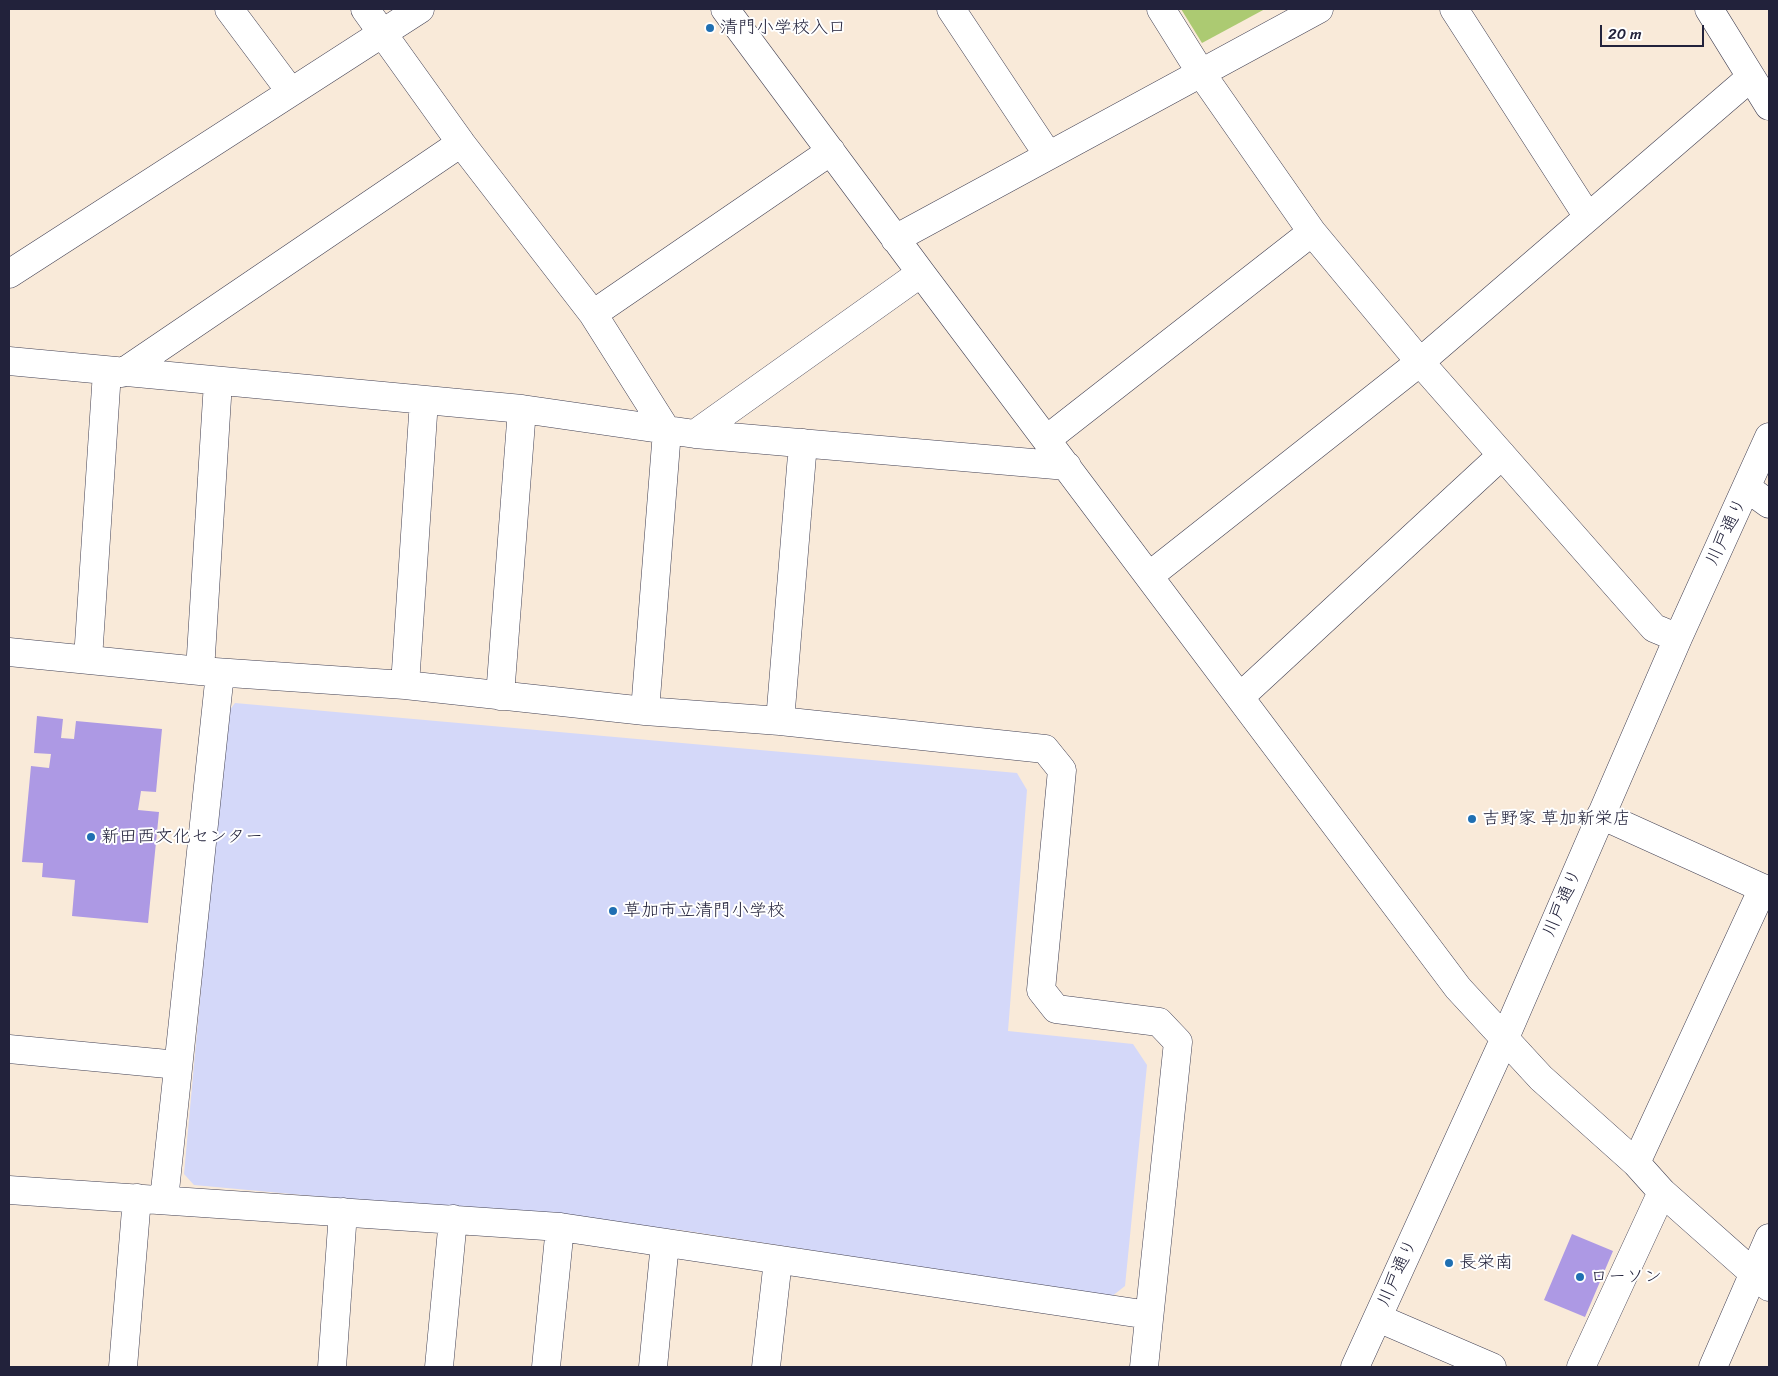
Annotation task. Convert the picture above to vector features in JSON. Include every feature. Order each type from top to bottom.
[{"type":"street","points":[[228,9],[291,92]]},
{"type":"street","points":[[365,9],[461,143],[593,314],[666,431],[645,711]]},
{"type":"street","points":[[9,274],[420,9]]},
{"type":"street","points":[[725,9],[895,239],[1458,988],[1541,1078],[1636,1163],[1662,1192],[1761,1280]]},
{"type":"street","points":[[951,9],[1048,155]]},
{"type":"street","points":[[1161,9],[1201,73],[1312,232],[1420,362],[1654,628],[1678,638]]},
{"type":"street","points":[[895,239],[1319,9]]},
{"type":"street","points":[[1454,9],[1588,217]]},
{"type":"street","points":[[1709,9],[1769,106]]},
{"type":"street","points":[[1149,576],[1420,362],[1751,76]]},
{"type":"street","points":[[114,372],[461,143]]},
{"type":"street","points":[[593,314],[830,151]]},
{"type":"street","points":[[1047,439],[1312,232]]},
{"type":"street","points":[[695,434],[921,273]]},
{"type":"street","points":[[9,361],[522,409],[695,434],[1067,466]]},
{"type":"street","points":[[88,659],[114,372]]},
{"type":"street","points":[[164,1200],[178,1065],[210,672],[218,382]]},
{"type":"street","points":[[406,685],[424,400]]},
{"type":"street","points":[[500,696],[522,409]]},
{"type":"street","name":"川戸通り","points":[[1355,1367],[1504,1040],[1678,638],[1769,437]]},
{"type":"street","points":[[780,721],[803,443]]},
{"type":"street","points":[[1240,697],[1502,455]]},
{"type":"street","points":[[1747,488],[1769,504]]},
{"type":"street","points":[[9,652],[210,672],[406,685],[645,711],[780,721],[1045,748],[1062,770],[1041,990],[1056,1008],[1160,1022],[1178,1042],[1144,1367]]},
{"type":"street","points":[[1601,815],[1766,889],[1636,1163]]},
{"type":"street","points":[[9,1049],[178,1065]]},
{"type":"street","points":[[9,1190],[560,1227],[1149,1315]]},
{"type":"street","points":[[1581,1367],[1662,1192]]},
{"type":"street","points":[[123,1367],[137,1198]]},
{"type":"street","points":[[332,1367],[343,1212]]},
{"type":"street","points":[[439,1367],[453,1219]]},
{"type":"street","points":[[546,1367],[560,1227]]},
{"type":"street","points":[[1713,1367],[1761,1280],[1769,1238]]},
{"type":"street","points":[[653,1367],[665,1244]]},
{"type":"street","points":[[766,1367],[778,1260]]},
{"type":"street","points":[[1378,1318],[1492,1367]]},
{"type":"shaded area","name":"草加市立清門小学校","points":[[235,703],[1017,773],[1027,790],[1008,1031],[1133,1044],[1147,1065],[1125,1286],[1111,1297],[681,1230],[194,1185],[184,1174],[226,715]]},
{"type":"green space","points":[[1181,9],[1265,9],[1202,43]]},
{"type":"building","name":"新田西文化センター","points":[[37,716],[63,719],[61,738],[74,739],[76,721],[162,729],[156,792],[141,791],[138,810],[159,812],[148,923],[72,916],[75,880],[42,877],[43,863],[22,862],[31,766],[49,768],[51,754],[34,753]]},
{"type":"building","points":[[1572,1234],[1613,1251],[1585,1317],[1544,1300]]},
{"type":"place","name":"清門小学校入口","points":[[710,28]]},
{"type":"place","name":"吉野家 草加新栄店","points":[[1472,819]]},
{"type":"place","name":"新田西文化センター","points":[[91,837]]},
{"type":"place","name":"草加市立清門小学校","points":[[613,911]]},
{"type":"place","name":"長栄南","points":[[1449,1263]]},
{"type":"place","name":"ローソン","points":[[1580,1277]]}]
